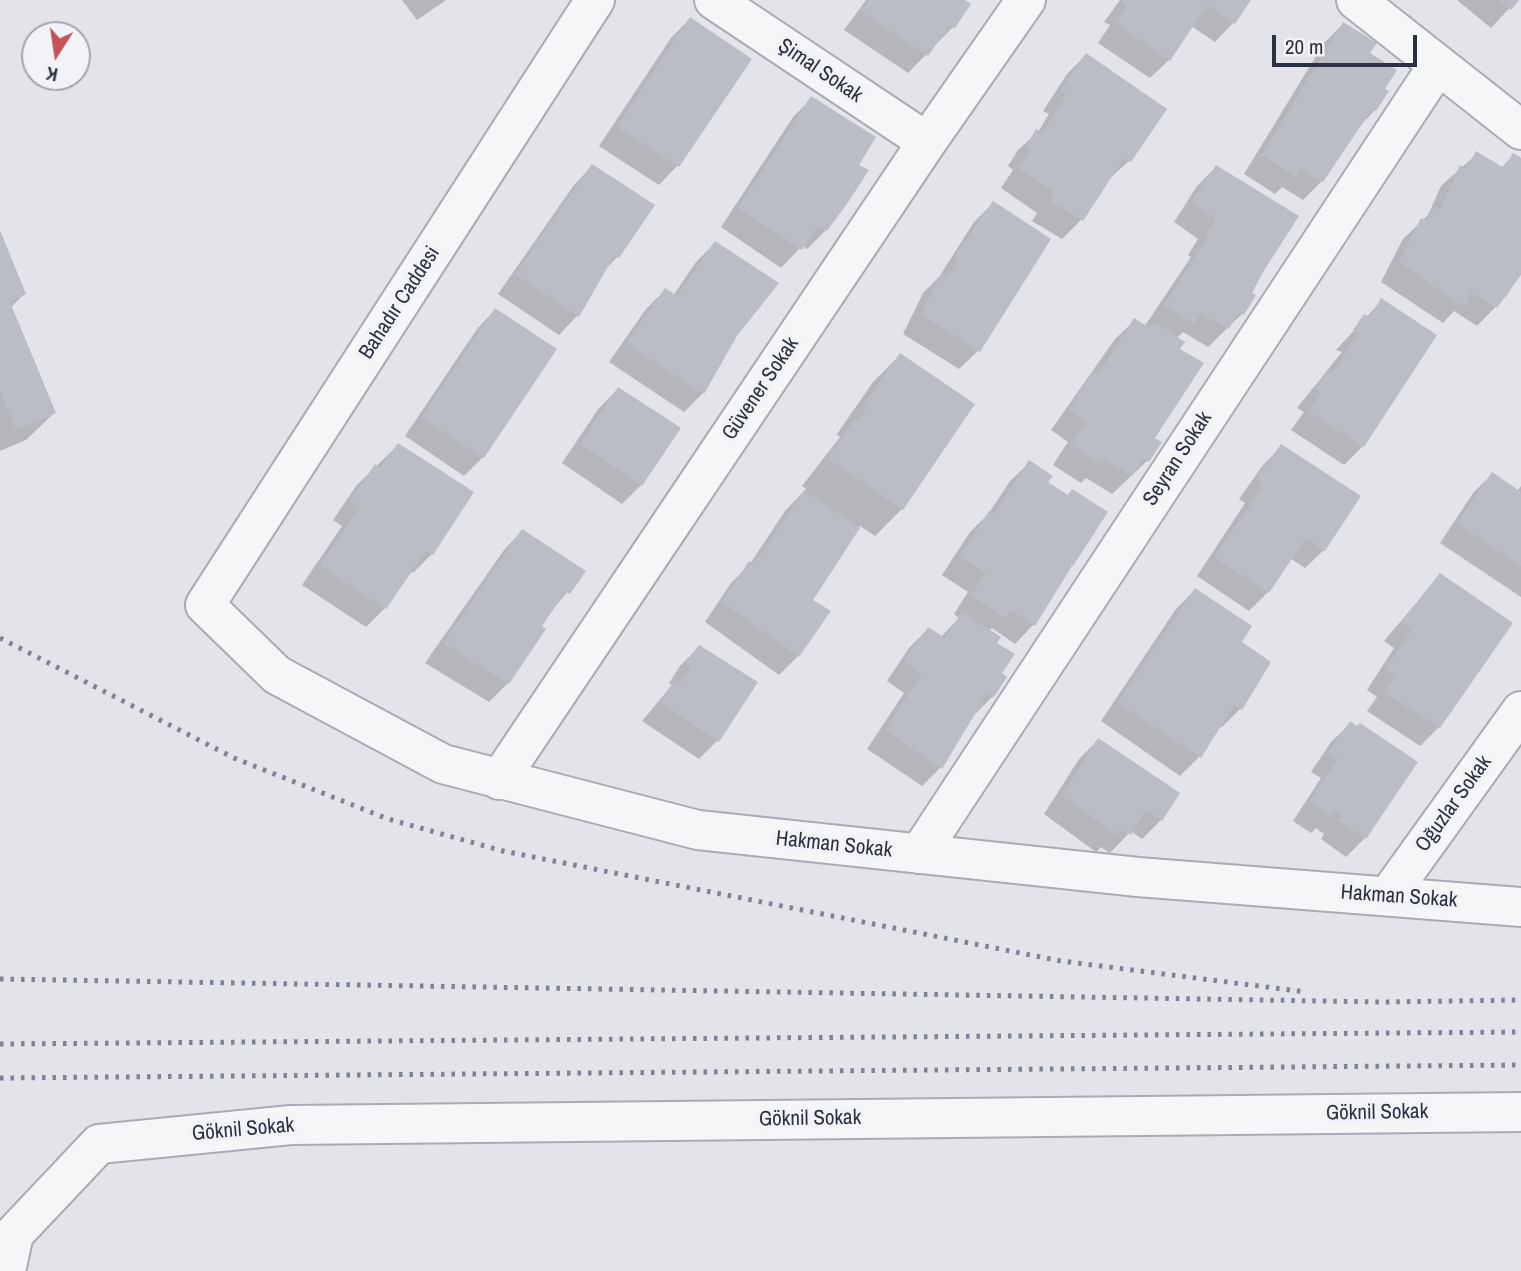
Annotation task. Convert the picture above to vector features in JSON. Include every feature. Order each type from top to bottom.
[{"type":"street","name":"Bahadır Caddesi","points":[[205,605],[595,0]]},
{"type":"street","name":"Şimal Sokak","points":[[714,0],[927,142]]},
{"type":"street","name":"Güvener Sokak","points":[[499,780],[927,142],[1026,0]]},
{"type":"street","points":[[1356,0],[1521,130]]},
{"type":"street","name":"Seyran Sokak","points":[[919,854],[1438,65]]},
{"type":"street","name":"Hakman Sokak","points":[[205,605],[277,675],[443,764],[698,830],[1138,877],[1521,907]]},
{"type":"street","name":"Oğuzlar Sokak","points":[[1388,896],[1521,711]]},
{"type":"street","name":"Göknil Sokak","points":[[6,1271],[14,1234],[99,1144],[291,1125],[1521,1112]]},
{"type":"building","points":[[869,0],[965,0],[971,4],[955,28],[950,25],[928,56],[861,11]]},
{"type":"building","points":[[1251,0],[1235,24],[1207,5],[1170,61],[1116,23],[1127,6],[1121,2]]},
{"type":"building","points":[[1499,0],[1519,0],[1511,10]]},
{"type":"building","points":[[690,17],[752,59],[679,167],[617,127]]},
{"type":"building","points":[[1343,22],[1377,43],[1370,53],[1397,70],[1385,89],[1389,91],[1376,111],[1372,109],[1323,182],[1300,169],[1296,177],[1262,155]]},
{"type":"building","points":[[1086,53],[1167,109],[1131,162],[1124,158],[1083,221],[1050,201],[1055,193],[1019,168],[1031,150],[1026,147],[1036,129],[1043,133],[1066,95],[1060,91]]},
{"type":"building","points":[[811,96],[876,137],[859,165],[869,170],[849,201],[827,231],[818,225],[802,250],[738,208]]},
{"type":"building","points":[[1476,151],[1504,168],[1513,153],[1521,158],[1521,275],[1497,308],[1471,292],[1463,306],[1399,262],[1421,218],[1426,221],[1435,206],[1440,209],[1460,165],[1466,169]]},
{"type":"building","points":[[592,164],[655,205],[619,258],[614,256],[579,317],[515,274]]},
{"type":"building","points":[[1216,165],[1299,216],[1263,272],[1252,293],[1256,295],[1244,315],[1239,312],[1229,329],[1201,313],[1194,323],[1164,305],[1208,237],[1205,235],[1216,219],[1191,202]]},
{"type":"building","points":[[993,201],[1051,239],[980,352],[921,314],[942,272],[947,276],[959,259],[955,256]]},
{"type":"building","points":[[0,230],[26,294],[10,302],[56,413],[16,430],[0,389]]},
{"type":"building","points":[[715,241],[779,283],[737,336],[704,394],[627,343],[665,288],[677,296]]},
{"type":"building","points":[[1381,298],[1437,335],[1364,447],[1309,411],[1321,393],[1315,389],[1327,370],[1332,374],[1359,333],[1353,330],[1364,314],[1370,317]]},
{"type":"building","points":[[495,308],[557,349],[484,458],[422,417]]},
{"type":"building","points":[[1134,318],[1150,328],[1154,322],[1185,342],[1180,349],[1204,363],[1155,438],[1162,442],[1149,462],[1143,458],[1132,476],[1105,459],[1102,465],[1071,445],[1086,422],[1069,410],[1094,370],[1099,374]]},
{"type":"building","points":[[900,353],[975,404],[903,510],[828,458],[855,419],[858,422],[866,409],[863,406]]},
{"type":"building","points":[[618,387],[681,428],[642,486],[580,444]]},
{"type":"building","points":[[398,443],[474,492],[433,555],[426,551],[386,609],[320,565],[360,507],[350,501],[375,464],[380,468]]},
{"type":"building","points":[[1281,444],[1361,496],[1325,551],[1306,538],[1269,593],[1214,557],[1252,503],[1263,484],[1256,479]]},
{"type":"building","points":[[1029,460],[1053,476],[1048,482],[1068,495],[1072,489],[1108,512],[1073,566],[1057,556],[1072,566],[1035,626],[1010,609],[1005,618],[971,595],[986,573],[960,556],[989,511],[994,514]]},
{"type":"building","points":[[1492,472],[1521,492],[1521,566],[1457,523]]},
{"type":"building","points":[[804,490],[860,528],[813,600],[831,611],[799,657],[722,602],[749,561],[753,564],[765,549]]},
{"type":"building","points":[[522,529],[586,571],[570,594],[565,591],[542,626],[546,629],[509,684],[443,643]]},
{"type":"building","points":[[1440,573],[1513,623],[1440,728],[1384,692],[1395,677],[1385,670],[1412,629],[1401,622]]},
{"type":"building","points":[[1195,588],[1252,626],[1242,642],[1271,662],[1242,710],[1234,705],[1201,758],[1118,702]]},
{"type":"building","points":[[962,612],[1001,637],[997,643],[1015,654],[1002,673],[1007,677],[994,697],[988,692],[942,769],[885,730],[922,674],[904,661],[928,627],[945,638]]},
{"type":"building","points":[[699,645],[758,682],[719,742],[660,702],[674,681],[679,685],[692,667],[686,663]]},
{"type":"building","points":[[1350,721],[1357,726],[1360,723],[1418,762],[1366,839],[1338,820],[1342,815],[1335,810],[1331,816],[1310,801],[1338,759],[1329,752]]},
{"type":"building","points":[[1098,738],[1180,793],[1162,821],[1146,810],[1131,835],[1120,829],[1116,835],[1062,795]]},
{"type":"railway","points":[[0,638],[234,758],[388,819],[503,851],[1061,961],[1306,992]]},
{"type":"railway","points":[[0,979],[1382,1002],[1521,1000]]},
{"type":"railway","points":[[0,1044],[1521,1032]]},
{"type":"railway","points":[[0,1078],[1521,1065]]}]
